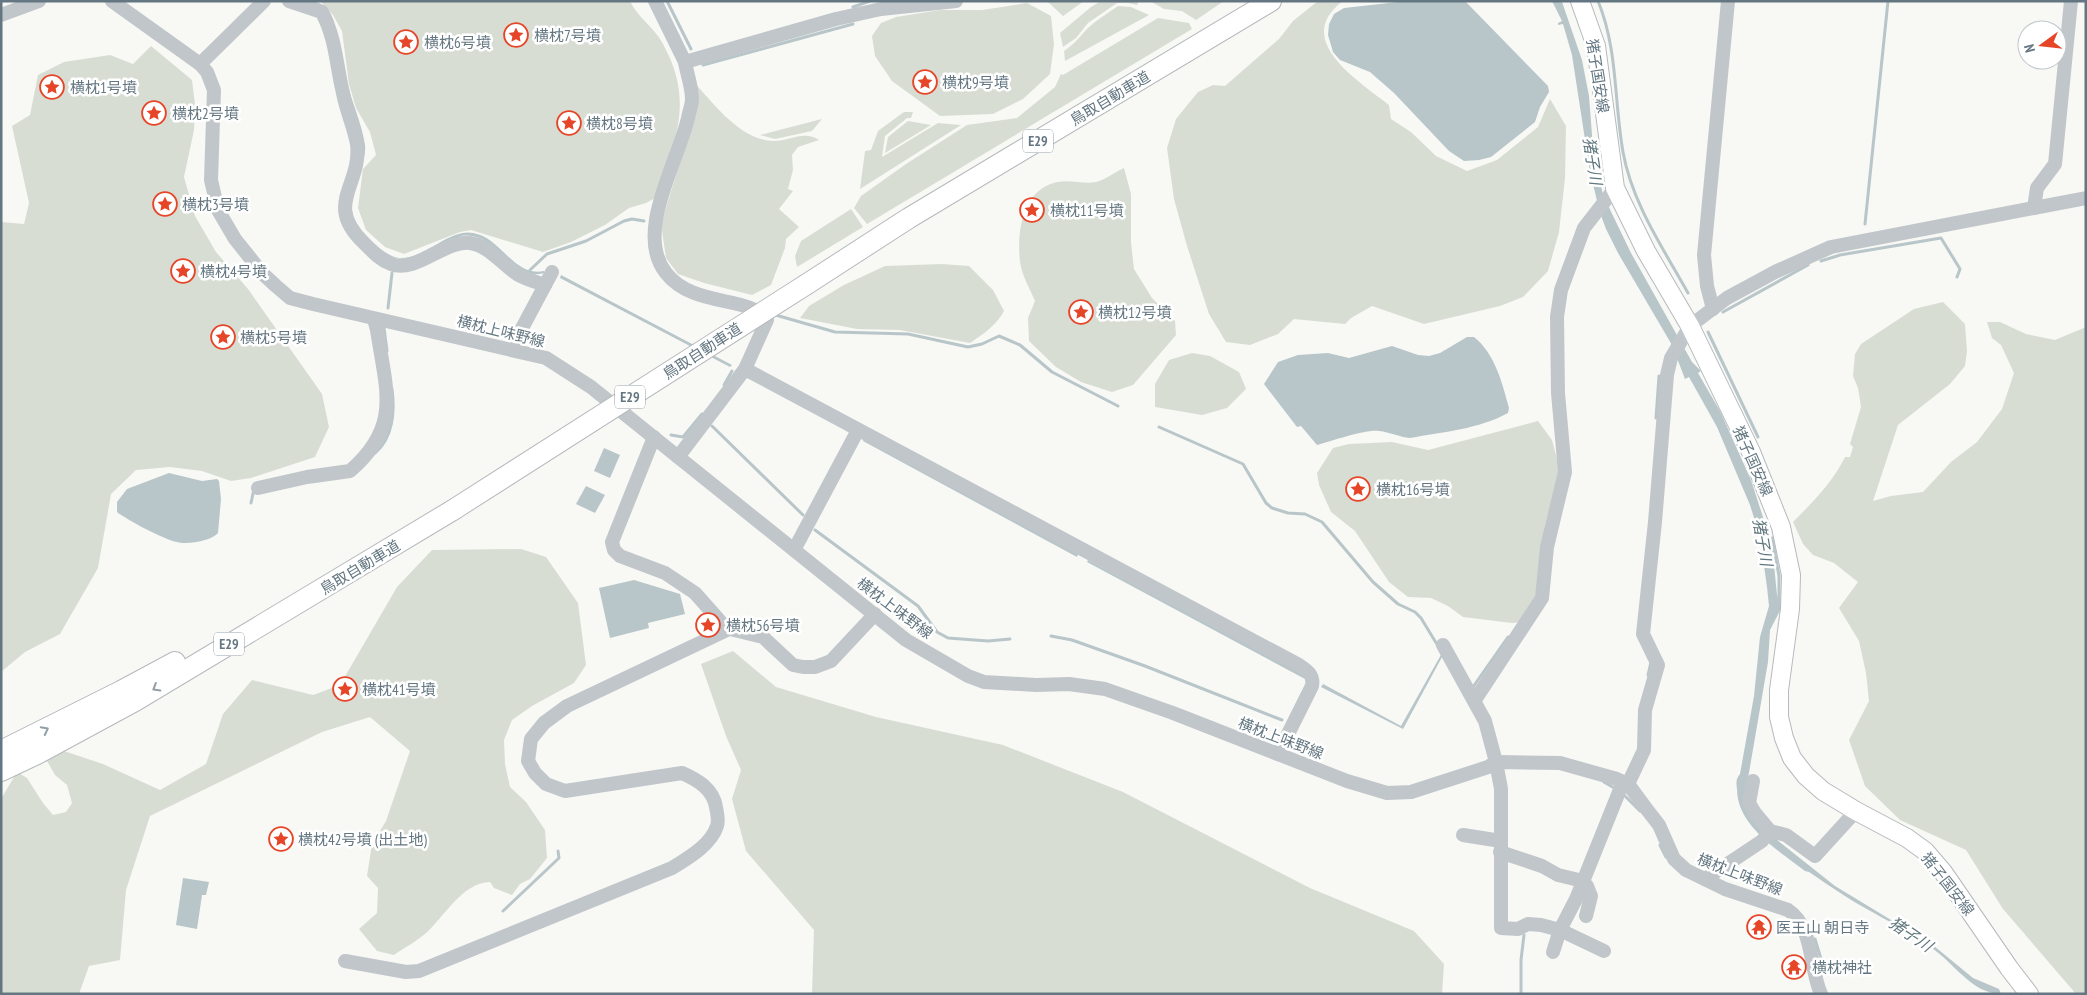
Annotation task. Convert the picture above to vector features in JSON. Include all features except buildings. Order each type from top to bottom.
[{"type":"highway","name":"鳥取自動車道","points":[[1,771],[37,754],[134,701],[450,506],[804,280],[971,170],[1254,1]]},
{"type":"highway","name":"鳥取自動車道","points":[[804,280],[1272,1]]},
{"type":"highway","name":"鳥取自動車道","points":[[1,751],[121,691],[198,649],[450,506]]},
{"type":"main road","name":"猪子国安線","points":[[1580,1],[1596,46],[1615,188],[1646,251],[1690,326],[1751,452],[1782,526],[1791,575],[1790,609],[1779,690],[1779,717],[1784,738],[1792,758],[1806,776],[1823,791],[1907,838],[1925,851],[2029,994]]},
{"type":"street","points":[[1,15],[39,1]]},
{"type":"street","name":"横枕上味野線","points":[[112,1],[200,64],[207,72],[214,90],[211,180],[218,210],[235,239],[263,274],[290,298],[546,358],[591,387],[906,640],[968,676],[984,682],[1036,685],[1070,684],[1105,689],[1173,713],[1347,781],[1387,793],[1411,792],[1496,762],[1560,763],[1625,783],[1659,825],[1674,859],[1686,870],[1725,889],[1788,910],[1796,915],[1804,930],[1821,994]]},
{"type":"street","points":[[200,64],[264,1]]},
{"type":"street","points":[[289,1],[322,12],[331,30],[343,94],[357,146],[356,158],[344,207],[349,225],[354,232],[380,258],[396,266],[406,266],[458,244],[475,244],[518,275],[545,285]]},
{"type":"street","points":[[655,1],[685,62],[692,99],[685,132],[660,201],[654,244],[658,264],[671,280],[690,293],[708,299],[741,304],[764,316],[767,320],[745,369],[678,457]]},
{"type":"street","points":[[685,62],[836,19],[881,9],[956,1]]},
{"type":"street","points":[[1713,308],[1707,286],[1704,255],[1728,1]]},
{"type":"street","points":[[2034,208],[2037,188],[2055,164],[2070,1]]},
{"type":"street","points":[[1475,700],[1542,598],[1547,547],[1565,472],[1558,392],[1557,318],[1561,290],[1584,228],[1615,188]]},
{"type":"street","points":[[1553,952],[1560,930],[1625,783],[1644,750],[1645,710],[1658,665],[1643,634],[1655,522],[1667,375],[1671,358],[1690,326],[1727,298],[1777,271],[1831,247],[2086,198]]},
{"type":"street","points":[[511,349],[552,272]]},
{"type":"street","points":[[258,488],[308,477],[350,471],[372,447],[380,434],[387,408],[380,348],[374,319]]},
{"type":"street","points":[[745,369],[1309,672],[1312,682],[1310,692],[1278,754]]},
{"type":"street","points":[[794,550],[858,430]]},
{"type":"street","points":[[654,438],[612,542],[614,550],[620,556],[664,573],[695,593],[729,629],[763,637],[793,665],[815,667],[831,661],[875,614]]},
{"type":"street","points":[[345,961],[406,972],[418,971],[672,868],[693,854],[709,840],[718,826],[714,797],[699,781],[682,773],[565,791],[546,784],[535,773],[528,761],[531,739],[544,723],[567,706],[729,629]]},
{"type":"street","points":[[1443,646],[1485,720],[1496,762],[1501,790],[1501,928],[1518,929],[1528,924],[1560,930],[1604,952]]},
{"type":"street","points":[[1753,781],[1749,803],[1770,832],[1786,835],[1815,856],[1856,811]]},
{"type":"street","points":[[1705,879],[1762,841],[1770,832]]},
{"type":"street","points":[[1463,835],[1500,847],[1558,875],[1583,881],[1591,896],[1586,916]]},
{"type":"shaded area","points":[[320,1],[630,1],[660,38],[673,65],[678,85],[680,103],[675,140],[655,198],[629,208],[605,225],[571,242],[543,252],[471,230],[460,232],[404,254],[385,247],[366,230],[358,208],[363,169],[376,155],[370,132],[356,108],[349,84],[342,31],[333,15]]},
{"type":"shaded area","points":[[1047,1],[1084,1],[1063,16]]},
{"type":"shaded area","points":[[1101,1],[1139,1],[1137,5],[1117,3],[1088,23],[1076,38],[1063,47],[1060,33]]},
{"type":"shaded area","points":[[1150,1],[1224,1],[1196,20],[1182,11],[1164,9]]},
{"type":"shaded area","points":[[1318,1],[1343,1],[1329,16],[1324,30],[1327,45],[1335,59],[1362,84],[1389,105],[1391,119],[1411,132],[1436,156],[1467,171],[1497,160],[1538,127],[1550,99],[1566,126],[1565,178],[1559,232],[1548,271],[1523,297],[1500,306],[1424,324],[1372,306],[1351,318],[1345,324],[1294,319],[1278,334],[1250,345],[1226,342],[1209,314],[1187,246],[1174,199],[1167,148],[1176,119],[1198,92],[1213,85],[1225,86],[1279,39],[1293,21]]},
{"type":"shaded area","points":[[1027,3],[1051,16],[1054,44],[1050,74],[1023,99],[993,114],[940,116],[892,81],[875,56],[872,36],[881,23],[896,17],[940,10],[982,10]]},
{"type":"shaded area","points":[[1118,6],[1131,7],[1149,15],[1065,61],[1064,51],[1092,24]]},
{"type":"shaded area","points":[[1158,18],[1189,23],[1192,29],[867,224],[854,208],[861,196],[906,164],[967,125],[1017,118],[1055,87],[1061,74],[1063,75]]},
{"type":"shaded area","points":[[151,46],[192,80],[195,105],[194,130],[184,177],[195,216],[216,252],[248,289],[322,394],[329,427],[315,457],[251,478],[231,481],[202,471],[170,467],[136,470],[111,494],[98,568],[60,634],[25,652],[1,672],[1,222],[24,224],[29,203],[12,126],[30,115],[38,75],[64,62],[110,55],[133,64]]},
{"type":"shaded area","points":[[693,81],[719,110],[750,135],[774,141],[802,136],[813,137],[819,140],[798,147],[792,155],[793,170],[788,189],[793,191],[779,209],[799,227],[786,239],[785,248],[771,285],[752,295],[704,283],[678,274],[666,258],[661,224],[692,123]]},
{"type":"shaded area","points":[[904,112],[913,112],[911,118],[907,118],[885,136],[882,157],[938,123],[961,125],[860,189],[865,151],[871,150],[878,131]]},
{"type":"shaded area","points":[[822,119],[812,131],[775,139],[760,135]]},
{"type":"shaded area","points":[[908,121],[931,125],[885,153],[888,137]]},
{"type":"shaded area","points":[[1124,168],[1131,194],[1131,242],[1134,269],[1152,298],[1175,321],[1176,335],[1133,385],[1112,392],[1081,382],[1056,367],[1029,341],[1028,318],[1035,301],[1021,267],[1019,241],[1022,219],[1026,209],[1031,200],[1046,186],[1066,181],[1096,182]]},
{"type":"shaded area","points":[[851,209],[863,227],[797,267],[795,256],[801,241]]},
{"type":"shaded area","points":[[942,264],[969,266],[993,290],[1004,311],[993,325],[970,343],[900,330],[857,329],[800,318],[809,306],[844,285],[885,266]]},
{"type":"shaded area","points":[[1943,302],[1965,324],[1967,351],[1965,366],[1950,384],[1898,425],[1873,501],[1891,496],[1923,492],[1951,462],[1977,442],[2002,409],[2014,373],[2001,345],[1992,338],[1987,322],[2000,322],[2026,334],[2055,340],[2086,327],[2086,994],[2076,994],[2003,909],[1966,850],[1900,820],[1865,786],[1849,740],[1869,701],[1866,673],[1859,641],[1839,608],[1858,582],[1834,563],[1813,555],[1803,544],[1793,522],[1828,484],[1845,457],[1850,457],[1853,447],[1850,444],[1861,407],[1858,388],[1853,376],[1855,354],[1861,344],[1914,309]]},
{"type":"shaded area","points":[[1192,353],[1210,356],[1239,372],[1246,389],[1227,408],[1202,415],[1155,407],[1155,384],[1169,360]]},
{"type":"shaded area","points":[[1538,421],[1552,440],[1560,470],[1545,525],[1537,597],[1522,622],[1512,623],[1463,617],[1448,606],[1431,598],[1408,597],[1389,582],[1355,531],[1331,512],[1319,485],[1317,473],[1333,448],[1349,444],[1392,442],[1428,450]]},
{"type":"shaded area","points":[[521,549],[546,557],[578,603],[586,665],[574,683],[532,706],[512,720],[504,740],[505,764],[510,787],[526,802],[545,830],[547,858],[530,879],[520,884],[512,895],[494,888],[490,882],[471,888],[455,901],[426,933],[394,955],[377,951],[359,929],[377,913],[378,888],[367,876],[372,844],[386,821],[410,751],[370,717],[322,732],[150,816],[126,890],[120,960],[89,966],[79,994],[1,994],[1,799],[17,772],[27,778],[53,815],[66,812],[72,803],[67,785],[55,775],[47,761],[58,749],[103,764],[160,790],[206,764],[223,714],[252,680],[313,695],[340,685],[397,587],[432,550]]},
{"type":"shaded area","points":[[733,651],[776,687],[876,717],[1003,745],[1123,792],[1310,888],[1414,931],[1444,964],[1442,994],[812,994],[814,930],[746,851],[732,799],[741,770],[726,736],[701,664]]},
{"type":"water","points":[[309,1],[317,2],[324,6],[333,19],[349,90],[364,138],[365,154],[352,207],[355,221],[365,235],[386,253],[399,258],[417,254],[455,235],[473,233],[483,236],[492,242],[524,269],[533,272],[544,271],[544,273],[532,274],[522,271],[485,241],[474,236],[461,236],[423,254],[401,259],[390,257],[366,239],[355,226],[350,214],[350,203],[362,150],[360,132],[342,69],[333,26],[327,13],[319,5]]},
{"type":"water","points":[[1407,1],[1465,1],[1548,86],[1549,92],[1540,107],[1535,122],[1491,157],[1464,161],[1449,151],[1394,93],[1370,72],[1340,60],[1333,52],[1328,35],[1329,24],[1334,14],[1344,8]]},
{"type":"water","name":"猪子川","points":[[1552,1],[1562,2],[1582,60],[1589,96],[1593,148],[1603,195],[1631,253],[1692,362],[1701,371],[1698,373],[1720,411],[1751,480],[1772,545],[1777,595],[1782,607],[1770,630],[1768,662],[1746,790],[1772,836],[1835,886],[1934,946],[1973,978],[1999,989],[2001,994],[1984,990],[1969,981],[1926,944],[1805,871],[1761,836],[1751,826],[1744,814],[1739,802],[1737,781],[1740,774],[1754,696],[1760,637],[1769,606],[1760,537],[1750,505],[1717,427],[1689,377],[1685,379],[1672,345],[1606,229],[1590,172],[1572,55],[1563,24],[1558,25],[1562,21]]},
{"type":"water","points":[[561,275],[732,365],[730,367],[560,278]]},
{"type":"water","points":[[1467,337],[1474,337],[1492,360],[1497,369],[1509,408],[1508,413],[1497,418],[1460,429],[1410,438],[1373,431],[1358,433],[1317,445],[1301,426],[1297,427],[1264,384],[1278,362],[1298,355],[1328,353],[1349,358],[1392,346],[1418,355],[1429,356],[1440,353]]},
{"type":"water","points":[[864,439],[1078,554],[1077,557],[863,441]]},
{"type":"water","points":[[604,448],[620,455],[610,478],[594,471]]},
{"type":"water","points":[[169,473],[202,481],[217,479],[219,481],[221,499],[218,533],[215,536],[199,542],[177,542],[146,529],[117,512],[117,502],[127,489]]},
{"type":"water","points":[[586,486],[605,495],[595,513],[576,504]]},
{"type":"water","points":[[1088,560],[1307,676],[1305,679],[1087,562]]},
{"type":"water","points":[[634,580],[680,594],[685,614],[648,623],[649,628],[610,638],[599,588]]},
{"type":"water","points":[[1442,653],[1442,657],[1403,729],[1321,687],[1323,684],[1401,726]]},
{"type":"water","points":[[183,878],[209,882],[206,895],[202,895],[197,929],[176,925]]},
{"type":"waterway","points":[[667,1],[691,49]]},
{"type":"waterway","points":[[853,7],[870,1]]},
{"type":"waterway","points":[[1598,1],[1609,38],[1615,76],[1620,133],[1627,171],[1641,207],[1688,293]]},
{"type":"waterway","points":[[1865,224],[1888,1]]},
{"type":"waterway","points":[[703,65],[853,24]]},
{"type":"waterway","points":[[530,270],[547,254],[586,241],[624,221],[632,219],[644,221]]},
{"type":"waterway","points":[[1821,261],[1840,255],[1941,238],[1960,269],[1957,277]]},
{"type":"waterway","points":[[1723,312],[1808,265]]},
{"type":"waterway","points":[[388,308],[392,273]]},
{"type":"waterway","points":[[772,314],[835,332],[908,334],[968,347],[982,344],[999,336],[1020,345],[1052,372],[1118,406]]},
{"type":"waterway","points":[[384,328],[387,351]]},
{"type":"waterway","points":[[1708,332],[1758,437]]},
{"type":"waterway","points":[[724,385],[732,371]]},
{"type":"waterway","points":[[1656,418],[1659,376]]},
{"type":"waterway","points":[[375,453],[386,440],[389,432],[393,415],[392,389]]},
{"type":"waterway","points":[[671,435],[683,437],[702,414]]},
{"type":"waterway","points":[[712,426],[803,515]]},
{"type":"waterway","points":[[1159,427],[1243,464],[1266,503],[1272,508],[1288,513],[1305,514],[1322,522],[1373,582],[1398,604],[1415,612],[1421,618],[1438,646]]},
{"type":"waterway","points":[[251,503],[254,489]]},
{"type":"waterway","points":[[815,530],[918,606],[937,632],[948,638],[988,641],[1010,639]]},
{"type":"waterway","name":"猪子川","points":[[1772,538],[1779,576],[1779,609]]},
{"type":"waterway","points":[[1051,636],[1072,640],[1145,666],[1282,720]]},
{"type":"waterway","points":[[1473,687],[1508,637]]},
{"type":"waterway","points":[[1648,675],[1651,662]]},
{"type":"waterway","points":[[1604,782],[1616,789]]},
{"type":"waterway","points":[[1623,794],[1640,811]]},
{"type":"waterway","points":[[1660,845],[1666,857]]},
{"type":"waterway","points":[[503,911],[559,858],[558,851]]},
{"type":"waterway","points":[[1792,922],[1797,932]]},
{"type":"waterway","points":[[1521,994],[1521,960],[1524,935]]},
{"type":"waterway","points":[[1815,939],[1824,969]]},
{"type":"place","name":"横枕7号墳","points":[[516,35]]},
{"type":"place","name":"横枕6号墳","points":[[406,42]]},
{"type":"place","name":"横枕9号墳","points":[[925,82]]},
{"type":"place","name":"横枕1号墳","points":[[52,87]]},
{"type":"place","name":"横枕2号墳","points":[[154,113]]},
{"type":"place","name":"横枕8号墳","points":[[569,123]]},
{"type":"place","name":"横枕3号墳","points":[[165,204]]},
{"type":"place","name":"横枕11号墳","points":[[1032,210]]},
{"type":"place","name":"横枕4号墳","points":[[183,271]]},
{"type":"place","name":"横枕12号墳","points":[[1081,312]]},
{"type":"place","name":"横枕5号墳","points":[[223,337]]},
{"type":"place","name":"横枕16号墳","points":[[1358,489]]},
{"type":"place","name":"横枕56号墳","points":[[708,625]]},
{"type":"place","name":"横枕41号墳","points":[[345,689]]},
{"type":"place","name":"横枕42号墳 (出土地)","points":[[281,839]]},
{"type":"place","name":"医王山 朝日寺","points":[[1759,927]]},
{"type":"place","name":"横枕神社","points":[[1794,967]]}]
